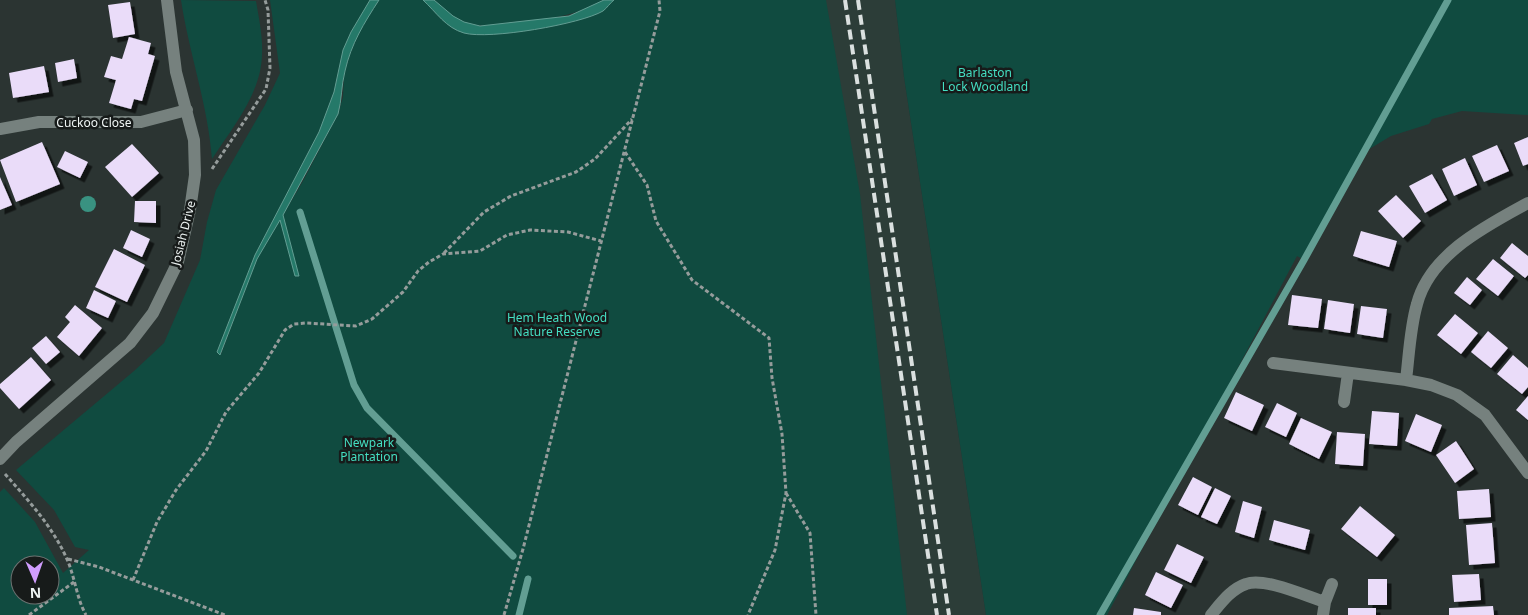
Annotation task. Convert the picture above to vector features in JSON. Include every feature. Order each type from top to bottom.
[{"type":"street","name":"Josiah Drive","points":[[0,459],[16,442],[71,396],[136,336],[153,312],[178,262],[195,175],[194,140],[188,110],[176,72],[167,0]]},
{"type":"street","name":"Cuckoo Close","points":[[0,129],[39,122],[141,122],[188,110]]},
{"type":"street","points":[[1406,380],[1417,303],[1431,274],[1459,245],[1491,223],[1528,204]]},
{"type":"street","points":[[1273,362],[1406,380],[1432,385],[1457,395],[1485,415],[1528,473]]},
{"type":"street","points":[[1344,402],[1348,373]]},
{"type":"street","points":[[1211,615],[1225,598],[1246,584],[1273,584],[1324,609],[1332,584]]},
{"type":"path","points":[[191,201],[266,89],[270,68],[268,10],[265,0]]},
{"type":"path","points":[[504,615],[523,549],[660,11],[659,0]]},
{"type":"path","points":[[133,580],[157,522],[176,490],[206,451],[226,412],[259,373],[285,330],[294,324],[356,326],[372,320],[403,292],[418,271],[428,262],[443,254],[484,212],[511,196],[576,172],[595,159],[633,117]]},
{"type":"path","points":[[624,152],[647,185],[656,221],[692,280],[769,338],[772,378],[782,434],[786,493],[775,550],[748,615]]},
{"type":"path","points":[[443,254],[480,251],[507,235],[530,230],[568,232],[601,241]]},
{"type":"path","points":[[0,468],[39,512],[67,559],[80,603],[86,615]]},
{"type":"path","points":[[786,493],[810,532],[816,615]]},
{"type":"path","points":[[67,559],[99,567],[225,615]]},
{"type":"path","points":[[29,615],[74,582]]},
{"type":"shaded area","points":[[370,0],[379,0],[354,43],[344,77],[338,114],[283,215],[299,276],[295,276],[280,220],[257,259],[220,355],[217,352],[255,255],[319,132],[334,92],[343,50],[351,32]]},
{"type":"shaded area","points":[[423,0],[434,0],[453,16],[464,22],[480,26],[569,16],[604,0],[614,0],[603,11],[576,21],[513,33],[476,35],[458,31],[442,19]]},
{"type":"shaded area","points":[[809,0],[895,0],[904,77],[986,615],[887,615]]},
{"type":"green space","points":[[181,0],[256,1],[262,48],[257,83],[244,110],[212,159],[207,119]]},
{"type":"green space","name":"Hem Heath Wood Nature Reserve","points":[[270,0],[370,0],[351,32],[343,50],[334,92],[319,132],[255,255],[217,352],[221,354],[257,259],[303,181],[338,114],[343,97],[344,74],[351,51],[362,25],[379,0],[423,0],[442,19],[458,31],[476,35],[535,30],[576,21],[603,11],[614,0],[826,0],[860,194],[907,615],[0,615],[0,492],[4,488],[35,522],[53,555],[10,555],[10,605],[60,605],[60,568],[63,573],[89,550],[75,547],[54,510],[16,470],[134,371],[164,343],[200,260],[207,222],[216,190],[265,105],[280,73]]},
{"type":"green space","points":[[434,0],[604,0],[577,12],[558,17],[514,24],[477,25],[456,19]]},
{"type":"green space","name":"Barlaston Lock Woodland","points":[[895,0],[1528,0],[1528,115],[1462,111],[1432,119],[1429,124],[1391,136],[1361,154],[1304,260],[1297,256],[1107,615],[986,615],[904,77]]},
{"type":"building","points":[[130,2],[135,34],[113,38],[108,5]]},
{"type":"building","points":[[129,37],[151,43],[148,54],[155,56],[142,101],[134,99],[131,109],[109,103],[116,80],[104,77],[111,56],[122,59]]},
{"type":"building","points":[[74,59],[77,78],[58,82],[55,63]]},
{"type":"building","points":[[44,66],[49,92],[13,98],[9,73]]},
{"type":"building","points":[[1528,137],[1528,164],[1523,166],[1514,143]]},
{"type":"building","points":[[42,142],[60,184],[16,202],[0,160]]},
{"type":"building","points":[[132,144],[159,173],[132,197],[105,167]]},
{"type":"building","points":[[1497,145],[1509,171],[1484,182],[1472,156]]},
{"type":"building","points":[[65,151],[88,162],[80,178],[57,167]]},
{"type":"building","points":[[1465,158],[1477,185],[1454,196],[1442,169]]},
{"type":"building","points":[[1432,174],[1447,200],[1425,213],[1409,186]]},
{"type":"building","points":[[0,177],[12,205],[0,210]]},
{"type":"building","points":[[1396,195],[1421,221],[1403,238],[1378,211]]},
{"type":"building","points":[[135,201],[156,201],[156,223],[134,222]]},
{"type":"building","points":[[131,230],[150,239],[142,257],[123,248]]},
{"type":"building","points":[[1361,231],[1397,241],[1389,267],[1353,256]]},
{"type":"building","points":[[1512,243],[1528,256],[1528,275],[1525,278],[1500,258]]},
{"type":"building","points":[[114,249],[145,265],[127,302],[95,287]]},
{"type":"building","points":[[1493,259],[1514,276],[1498,296],[1476,279]]},
{"type":"building","points":[[1467,277],[1482,290],[1470,305],[1454,293]]},
{"type":"building","points":[[94,290],[116,301],[108,318],[86,308]]},
{"type":"building","points":[[1292,295],[1322,299],[1318,328],[1288,325]]},
{"type":"building","points":[[1328,300],[1354,304],[1350,333],[1324,329]]},
{"type":"building","points":[[75,305],[102,328],[79,356],[57,337],[70,322],[65,317]]},
{"type":"building","points":[[1361,306],[1387,309],[1383,338],[1357,334]]},
{"type":"building","points":[[1455,314],[1478,333],[1461,354],[1437,335]]},
{"type":"building","points":[[1488,331],[1508,348],[1491,368],[1471,352]]},
{"type":"building","points":[[46,336],[60,352],[46,364],[32,348]]},
{"type":"building","points":[[1513,355],[1528,368],[1528,387],[1522,394],[1497,374]]},
{"type":"building","points":[[31,357],[51,380],[19,409],[0,388],[0,384]]},
{"type":"building","points":[[1236,392],[1264,405],[1252,431],[1224,418]]},
{"type":"building","points":[[1528,396],[1528,420],[1516,410]]},
{"type":"building","points":[[1277,403],[1297,413],[1286,437],[1265,427]]},
{"type":"building","points":[[1372,411],[1399,413],[1397,446],[1369,444]]},
{"type":"building","points":[[1416,414],[1442,425],[1431,452],[1405,441]]},
{"type":"building","points":[[1301,418],[1332,432],[1319,459],[1289,444]]},
{"type":"building","points":[[1337,432],[1365,434],[1363,466],[1335,464]]},
{"type":"building","points":[[1456,441],[1474,469],[1455,483],[1436,455]]},
{"type":"building","points":[[1193,477],[1212,487],[1198,515],[1178,505]]},
{"type":"building","points":[[1215,488],[1231,496],[1217,524],[1201,517]]},
{"type":"building","points":[[1489,489],[1491,517],[1459,519],[1457,491]]},
{"type":"building","points":[[1243,501],[1262,507],[1254,538],[1235,532]]},
{"type":"building","points":[[1360,506],[1395,535],[1377,557],[1341,529]]},
{"type":"building","points":[[1274,520],[1310,530],[1305,550],[1269,540]]},
{"type":"building","points":[[1492,523],[1495,563],[1469,565],[1466,525]]},
{"type":"building","points":[[1177,544],[1204,557],[1191,583],[1164,570]]},
{"type":"building","points":[[1156,572],[1183,585],[1171,608],[1145,595]]},
{"type":"building","points":[[1479,574],[1481,600],[1454,602],[1452,575]]},
{"type":"building","points":[[1368,579],[1387,579],[1387,605],[1368,605]]},
{"type":"building","points":[[1493,606],[1494,615],[1449,615],[1449,608]]},
{"type":"building","points":[[1134,608],[1161,612],[1161,615],[1133,615]]},
{"type":"building","points":[[1348,608],[1376,608],[1376,615],[1348,615]]},
{"type":"waterway","points":[[1100,615],[1304,260],[1448,0]]},
{"type":"waterway","points":[[300,212],[354,385],[367,408],[513,556]]},
{"type":"waterway","points":[[519,615],[528,579]]},
{"type":"railway","points":[[845,0],[937,615]]},
{"type":"railway","points":[[858,0],[949,615]]},
{"type":"park label","name":"Newpark Plantation","points":[[369,449]]}]
